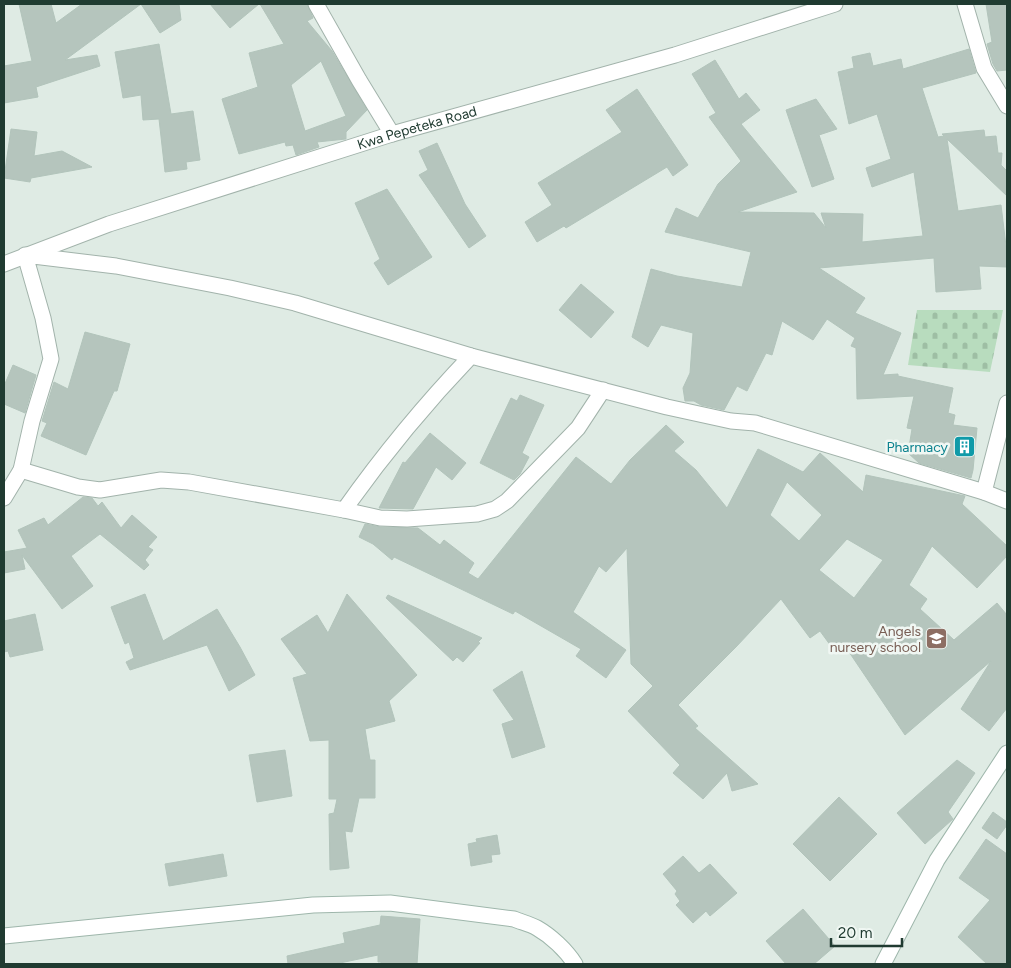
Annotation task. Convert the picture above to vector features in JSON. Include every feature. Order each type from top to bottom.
[{"type":"street","points":[[316,4],[392,134]]},
{"type":"street","name":"Kwa Pepeteka Road","points":[[4,264],[109,224],[392,134],[675,56],[835,4]]},
{"type":"street","points":[[965,4],[984,68],[1007,106]]},
{"type":"street","points":[[4,498],[21,470],[32,421],[51,359],[43,318],[25,255],[116,266],[230,288],[295,303],[471,356],[667,407],[755,423],[984,492],[1007,501]]},
{"type":"street","points":[[344,510],[405,429],[471,356]]},
{"type":"street","points":[[21,470],[78,487],[100,490],[160,480],[189,482],[380,518],[407,519],[476,514],[496,509],[507,501],[578,428],[604,390]]},
{"type":"street","points":[[984,492],[1007,404]]},
{"type":"street","points":[[883,964],[937,860],[1007,753]]},
{"type":"street","points":[[4,936],[313,905],[390,902],[519,921],[537,928],[567,952],[575,964]]},
{"type":"green space","points":[[917,310],[1003,310],[990,372],[908,365]]},
{"type":"building","points":[[19,4],[51,4],[56,23],[82,4],[141,4],[65,60],[97,55],[100,66],[36,87],[38,97],[4,103],[4,66],[32,61]]},
{"type":"building","points":[[141,4],[179,4],[181,20],[160,33]]},
{"type":"building","points":[[210,4],[259,4],[230,28]]},
{"type":"building","points":[[260,4],[307,4],[313,18],[307,21],[332,51],[367,110],[346,132],[346,139],[317,142],[319,147],[296,155],[293,145],[286,146],[285,142],[239,154],[222,99],[258,87],[249,53],[284,44]],"holes":[[[321,61],[346,116],[305,131],[291,85]]]},
{"type":"building","points":[[986,4],[1007,4],[1007,70],[997,71],[993,64],[987,44],[992,42]]},
{"type":"building","points":[[159,44],[171,114],[193,111],[200,160],[186,162],[187,169],[165,172],[159,119],[143,120],[141,95],[123,98],[115,52]]},
{"type":"building","points":[[969,49],[976,73],[922,88],[938,137],[944,136],[942,134],[984,130],[985,137],[996,136],[998,153],[1002,153],[1001,165],[1007,171],[1007,196],[947,139],[958,211],[1001,205],[1007,267],[979,266],[981,289],[936,292],[934,258],[819,268],[865,298],[855,313],[901,333],[883,375],[898,374],[898,376],[953,388],[948,413],[955,415],[953,425],[977,428],[971,478],[919,463],[908,453],[912,429],[907,428],[914,396],[857,399],[856,348],[851,346],[855,338],[827,319],[813,340],[782,321],[772,355],[766,353],[747,391],[737,386],[724,410],[701,405],[694,401],[685,401],[683,388],[690,373],[693,333],[661,325],[648,347],[632,337],[651,269],[677,276],[742,287],[751,252],[665,232],[676,208],[698,218],[718,184],[741,161],[709,117],[716,113],[692,74],[715,60],[739,99],[746,93],[760,110],[741,124],[797,192],[738,212],[814,213],[826,228],[821,213],[863,214],[862,242],[923,236],[914,172],[872,187],[866,168],[891,159],[877,114],[849,124],[838,72],[854,68],[852,57],[870,53],[873,66],[901,59],[903,69]]},
{"type":"building","points":[[637,89],[688,165],[673,176],[667,167],[566,228],[564,226],[537,242],[525,222],[552,205],[538,183],[622,132],[606,110]]},
{"type":"building","points":[[816,99],[837,129],[819,135],[834,179],[812,187],[786,110]]},
{"type":"building","points":[[11,129],[37,132],[34,156],[62,151],[92,167],[31,178],[30,182],[4,178]]},
{"type":"building","points":[[437,143],[465,204],[486,236],[469,248],[419,175],[428,170],[419,151]]},
{"type":"building","points":[[387,189],[432,257],[388,285],[374,263],[380,259],[355,203]]},
{"type":"building","points":[[581,284],[614,312],[591,338],[559,310]]},
{"type":"building","points":[[85,332],[130,344],[117,391],[114,391],[86,455],[41,436],[47,423],[42,421],[54,382],[68,389]]},
{"type":"building","points":[[13,365],[36,375],[25,413],[4,404],[4,386]]},
{"type":"building","points":[[520,395],[544,405],[522,453],[529,457],[520,474],[514,480],[480,463],[511,398],[517,401]]},
{"type":"building","points":[[666,425],[684,442],[674,451],[696,470],[727,508],[758,449],[803,472],[820,453],[863,492],[866,475],[965,496],[962,504],[1007,546],[1007,556],[977,588],[932,546],[909,585],[927,599],[920,609],[954,640],[997,603],[1007,615],[1007,708],[989,731],[961,709],[991,661],[905,735],[845,646],[836,653],[820,631],[810,638],[781,599],[678,705],[698,726],[695,728],[758,784],[732,791],[727,773],[703,799],[673,773],[680,765],[628,711],[653,686],[631,664],[627,548],[606,572],[599,566],[573,612],[626,650],[606,678],[576,656],[581,649],[515,611],[513,614],[394,557],[392,560],[373,544],[359,537],[365,524],[380,527],[418,528],[440,545],[444,540],[474,563],[468,573],[478,579],[576,457],[611,484],[630,460]],"holes":[[[787,482],[822,515],[799,541],[770,515]],[[847,539],[883,560],[854,598],[819,570]]]},
{"type":"building","points":[[430,433],[466,463],[452,480],[436,467],[413,509],[379,508],[403,462],[405,463]]},
{"type":"building","points":[[83,497],[92,498],[98,506],[102,502],[121,528],[132,515],[157,537],[148,547],[153,550],[145,560],[149,565],[144,570],[100,534],[71,556],[93,586],[62,609],[22,555],[25,569],[4,573],[4,552],[27,548],[18,530],[44,518],[48,525]]},
{"type":"building","points":[[145,594],[163,641],[217,609],[255,675],[229,691],[207,645],[130,670],[126,662],[134,658],[129,642],[125,644],[111,607]]},
{"type":"building","points":[[347,594],[417,675],[389,701],[395,721],[365,729],[370,760],[375,760],[375,798],[359,798],[352,832],[345,831],[349,868],[330,870],[329,814],[334,813],[337,799],[329,799],[329,740],[310,741],[293,678],[307,674],[281,639],[317,615],[328,633]]},
{"type":"building","points":[[388,595],[482,638],[478,642],[480,643],[463,662],[457,657],[453,661],[386,598]]},
{"type":"building","points":[[35,614],[43,650],[10,657],[8,651],[4,652],[4,621]]},
{"type":"building","points":[[522,671],[545,747],[512,758],[502,724],[514,720],[493,690]]},
{"type":"building","points":[[285,750],[292,796],[257,802],[249,755]]},
{"type":"building","points":[[957,760],[975,773],[948,812],[953,819],[925,844],[897,813]]},
{"type":"building","points":[[839,797],[877,834],[830,881],[793,844]]},
{"type":"building","points":[[993,812],[1007,822],[1007,825],[997,839],[982,828]]},
{"type":"building","points":[[497,835],[500,854],[491,855],[492,862],[471,866],[468,844],[477,842],[476,839]]},
{"type":"building","points":[[986,839],[1007,854],[1007,964],[987,964],[958,937],[990,900],[959,878]]},
{"type":"building","points":[[223,854],[227,876],[169,886],[165,864]]},
{"type":"building","points":[[683,856],[699,873],[710,864],[737,893],[710,916],[706,911],[693,923],[676,905],[680,901],[675,894],[677,891],[663,874]]},
{"type":"building","points":[[803,909],[835,946],[814,964],[786,964],[766,941]]},
{"type":"building","points":[[381,916],[420,919],[417,964],[381,964],[381,962],[378,962],[378,955],[335,964],[288,964],[287,956],[345,943],[343,933],[380,925]]},
{"type":"place","name":"Pharmacy","points":[[964,447]]},
{"type":"place","name":"Angels nursery school","points":[[937,639]]}]
